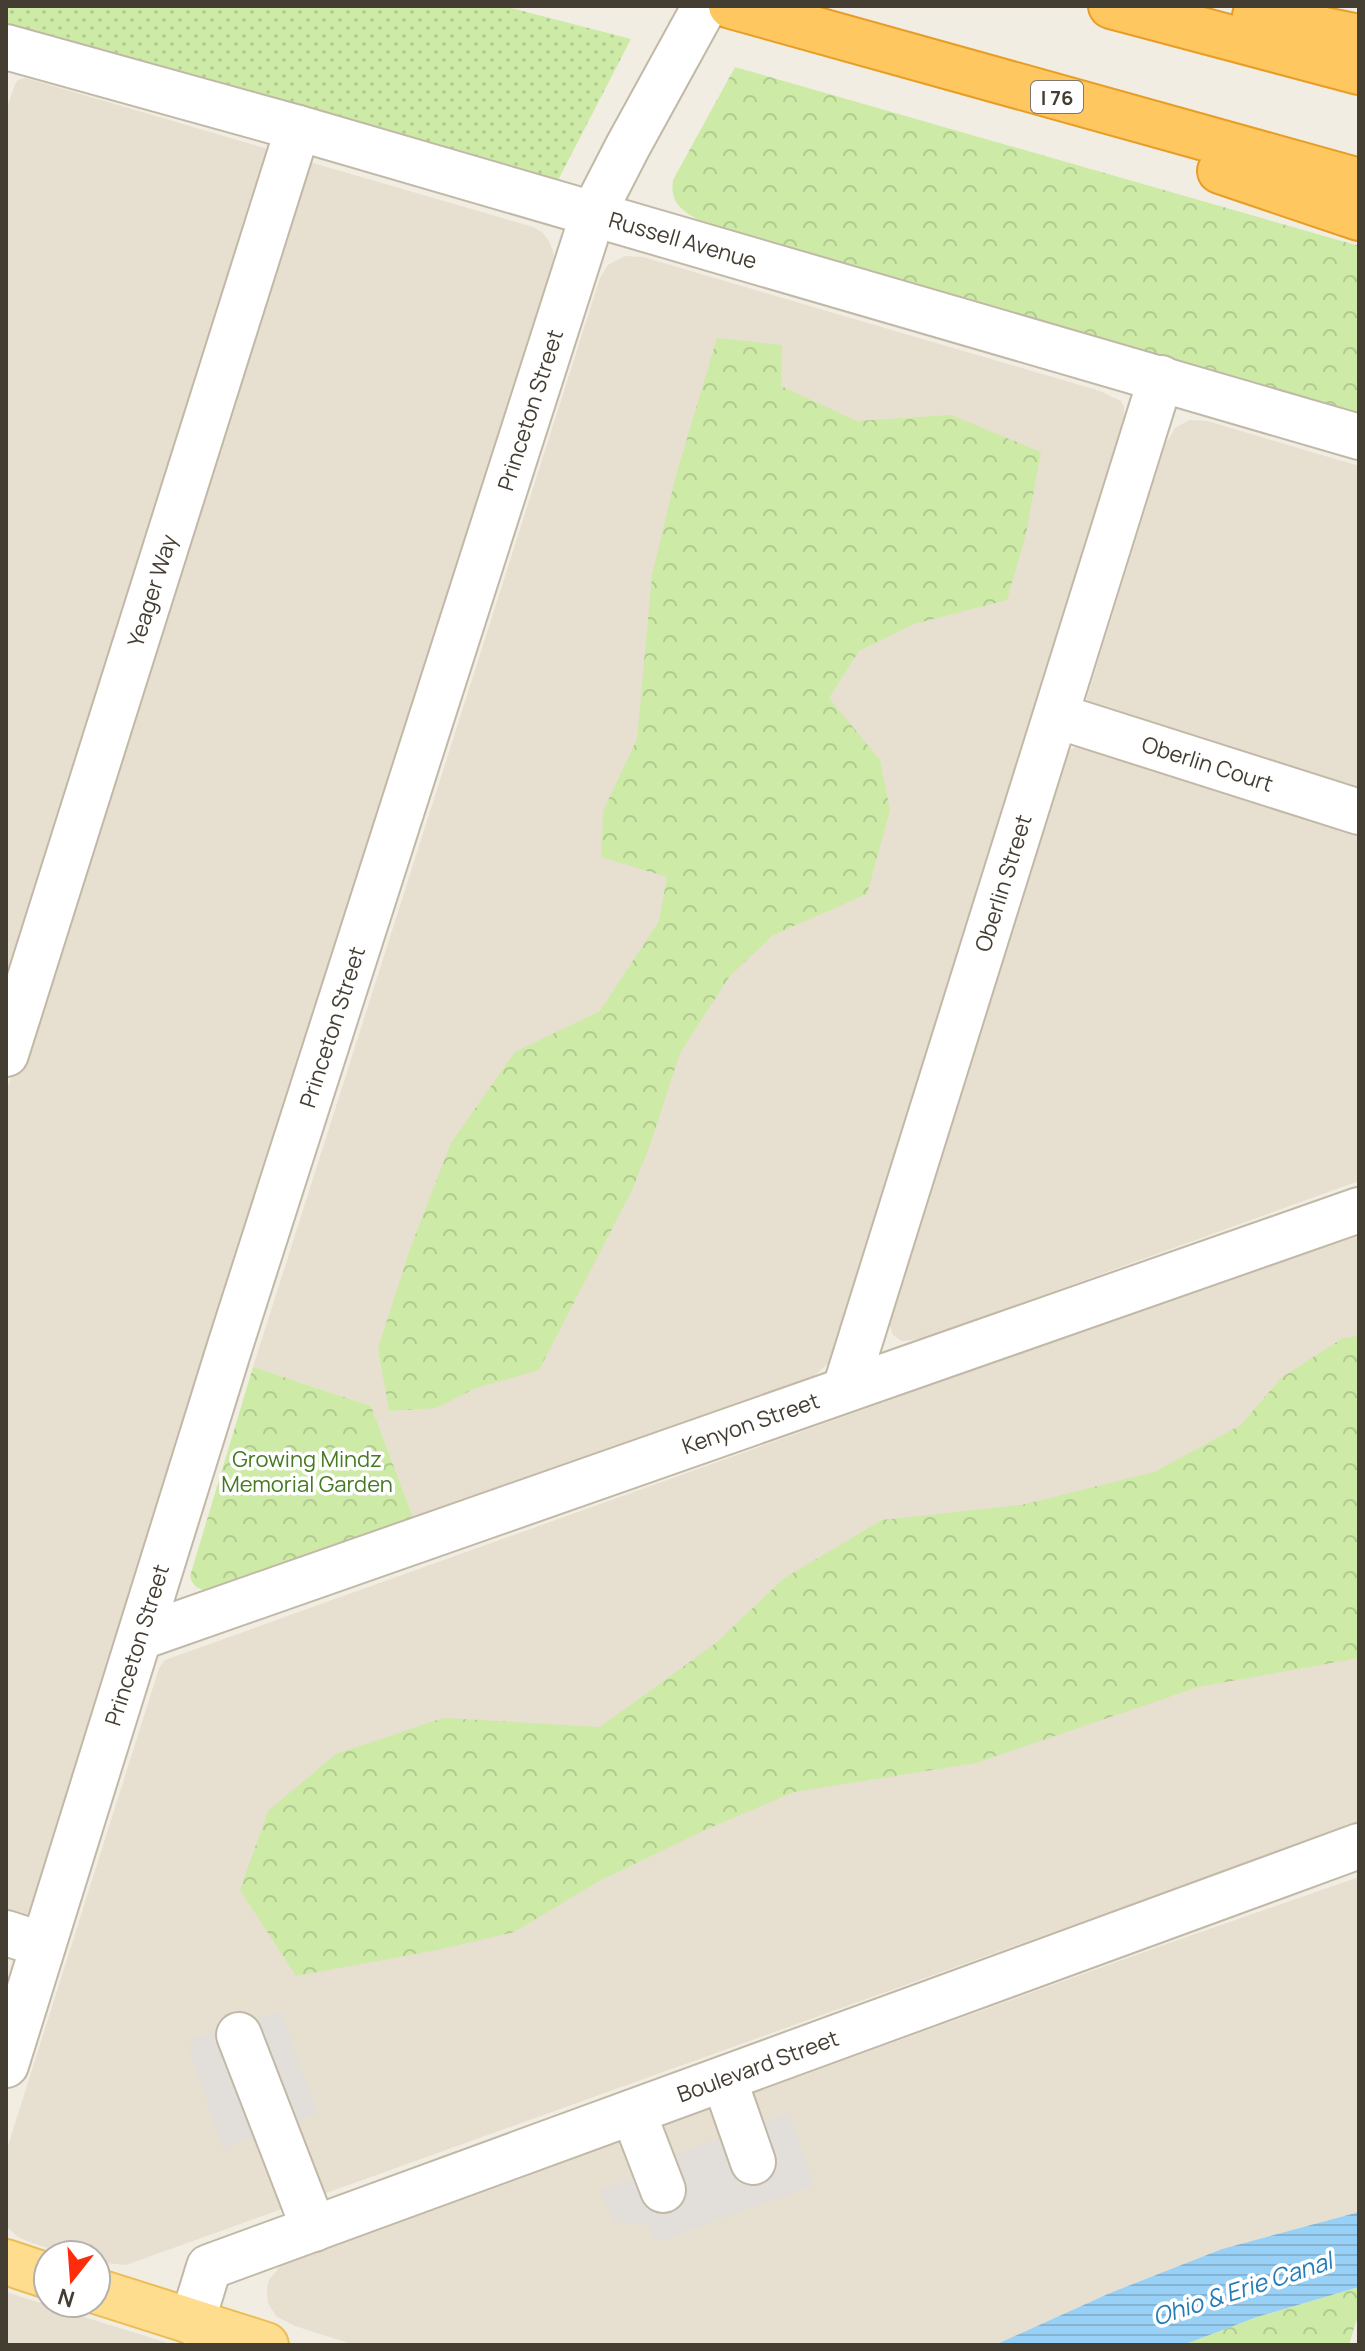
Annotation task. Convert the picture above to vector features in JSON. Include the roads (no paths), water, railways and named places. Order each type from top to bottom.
[{"type":"highway","points":[[1111,6],[1359,72]]},
{"type":"highway","points":[[1203,6],[1359,37]]},
{"type":"highway","points":[[744,10],[1359,218]]},
{"type":"highway","name":"I 76","points":[[744,10],[1359,181]]},
{"type":"main road","points":[[6,2262],[32,2271]]},
{"type":"main road","points":[[112,2296],[266,2345]]},
{"type":"street","name":"Princeton Street","points":[[6,2065],[25,1939],[141,1637],[230,1346],[593,214],[705,6]]},
{"type":"street","name":"Russell Avenue","points":[[6,47],[298,128],[1359,437]]},
{"type":"street","name":"Yeager Way","points":[[6,1054],[298,128]]},
{"type":"street","name":"Oberlin Street","points":[[845,1389],[1161,378]]},
{"type":"street","name":"Oberlin Court","points":[[1057,716],[1359,812]]},
{"type":"street","name":"Kenyon Street","points":[[141,1637],[1359,1210]]},
{"type":"street","name":"Boulevard Street","points":[[192,2322],[209,2267],[1359,1846]]},
{"type":"street","points":[[239,2035],[314,2229]]},
{"type":"street","points":[[724,2079],[753,2162]]},
{"type":"street","points":[[633,2112],[663,2190]]},
{"type":"water","name":"Ohio & Erie Canal","points":[[1359,2212],[1359,2287],[1257,2317],[1183,2345],[995,2345],[1110,2293],[1222,2249]]},
{"type":"park label","name":"Growing Mindz Memorial Garden","points":[[307,1472]]}]
